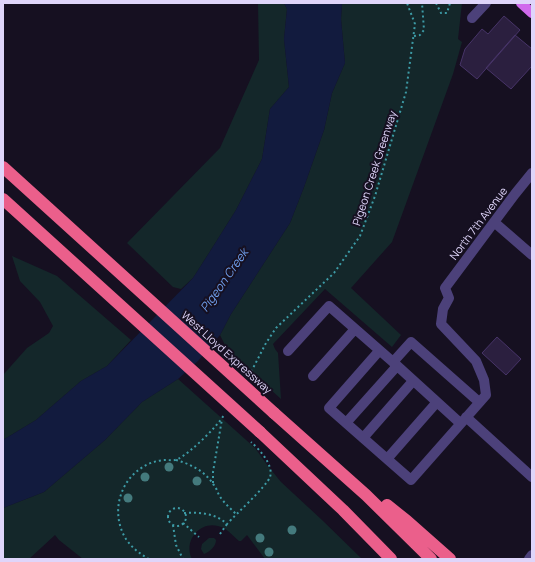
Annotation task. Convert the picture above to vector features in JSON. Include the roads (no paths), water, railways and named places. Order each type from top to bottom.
[{"type":"highway","name":"West Lloyd Expressway","points":[[3,167],[380,508],[431,559]]},
{"type":"highway","points":[[3,198],[260,432],[343,510],[378,544],[391,559]]},
{"type":"highway","points":[[325,459],[407,521],[450,559]]},
{"type":"highway","points":[[378,544],[383,559]]},
{"type":"main road","points":[[521,3],[532,13]]},
{"type":"street","points":[[472,18],[486,3]]},
{"type":"street","name":"North 7th Avenue","points":[[479,402],[486,395],[484,380],[476,361],[441,324],[444,310],[449,298],[445,288],[532,173]]},
{"type":"street","points":[[494,222],[532,255]]},
{"type":"street","points":[[288,352],[329,306],[395,364],[412,381],[437,402],[463,420],[532,477]]},
{"type":"street","points":[[313,376],[355,329]]},
{"type":"street","points":[[346,423],[395,364],[411,342],[479,402],[411,480],[363,438],[346,423],[329,408],[379,350]]},
{"type":"street","points":[[363,438],[412,381]]},
{"type":"street","points":[[387,459],[437,402]]},
{"type":"street","points":[[529,559],[532,555]]},
{"type":"water","name":"Pigeon Creek","points":[[284,3],[342,3],[341,19],[345,63],[332,93],[324,130],[290,223],[231,314],[220,335],[198,361],[178,379],[142,402],[105,440],[44,492],[3,508],[3,440],[36,420],[81,381],[107,366],[193,278],[236,210],[262,159],[270,109],[289,87],[284,39],[287,9]]}]
